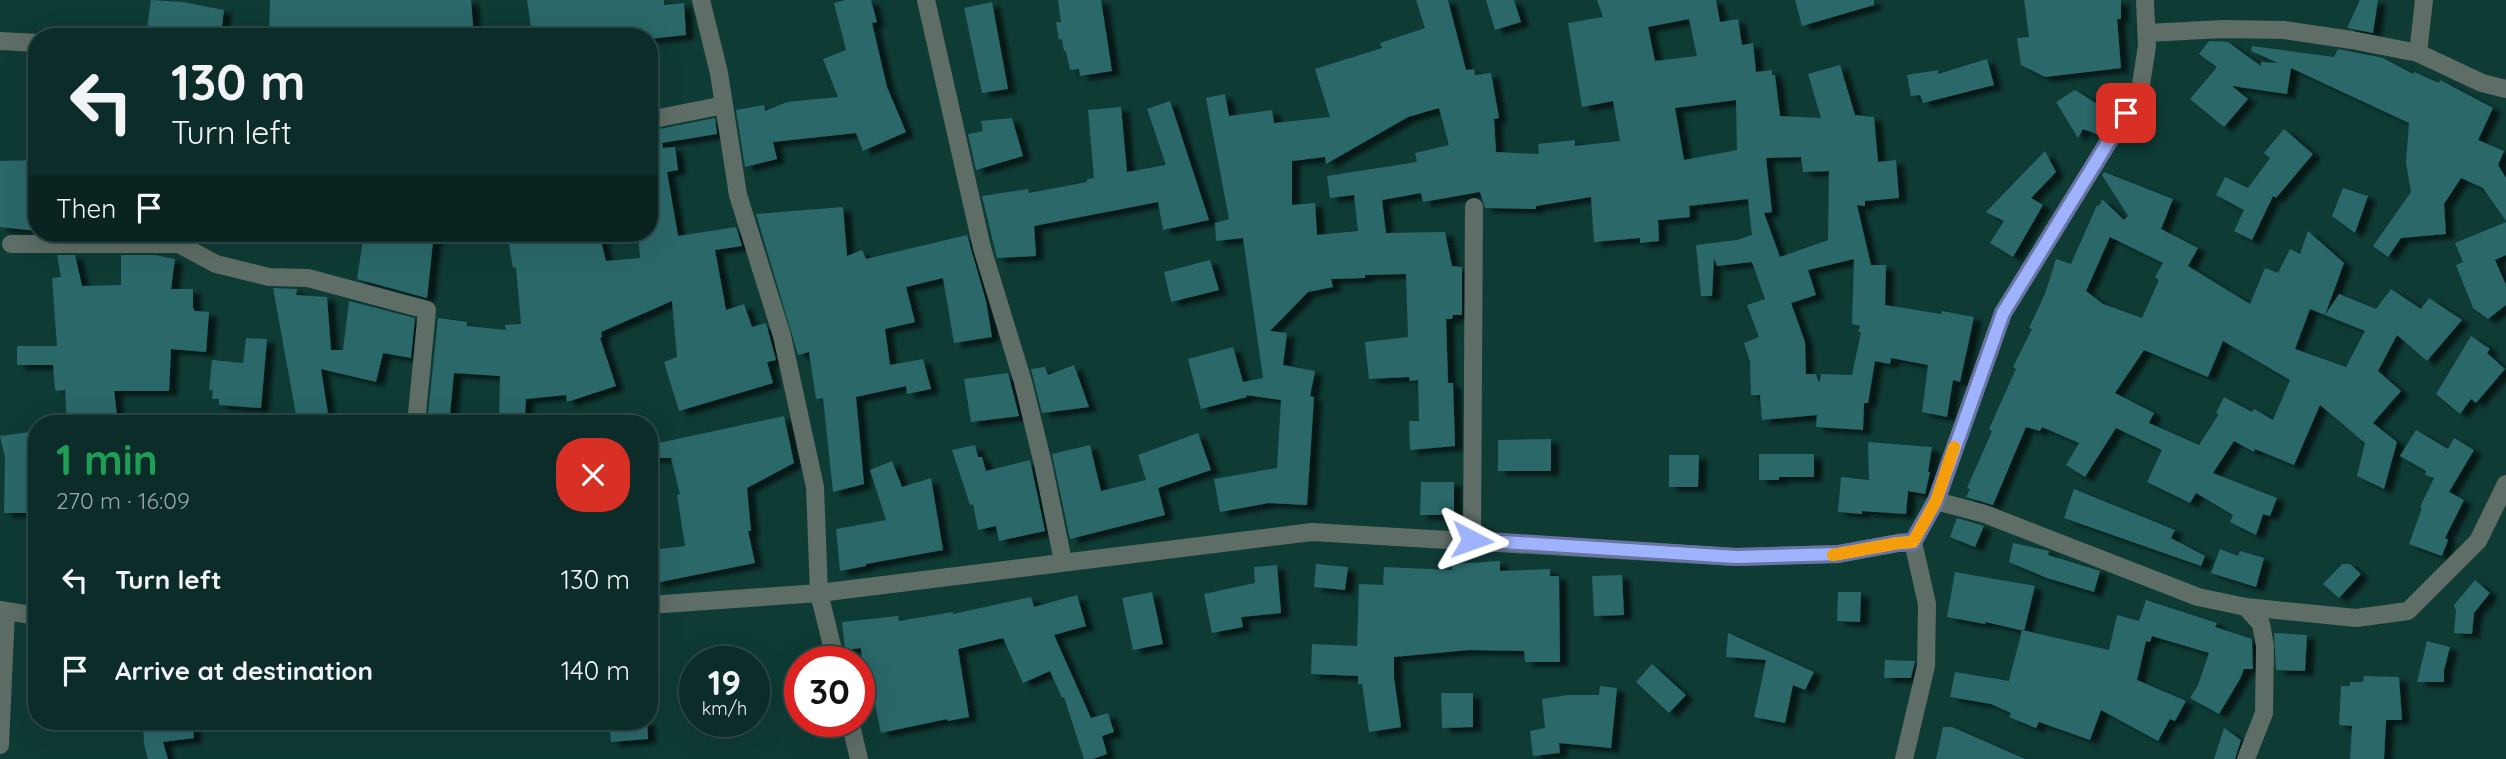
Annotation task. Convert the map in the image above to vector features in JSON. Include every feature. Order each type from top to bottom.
[{"type":"street","points":[[701,0],[719,73],[738,195],[782,336],[815,487],[819,593],[832,646]]},
{"type":"street","points":[[926,0],[982,248],[1023,382],[1063,561]]},
{"type":"street","points":[[1904,759],[1926,666],[1927,604],[1913,542],[1936,501],[2003,313],[2140,91],[2147,46],[2146,0]]},
{"type":"street","points":[[2418,53],[2424,0]]},
{"type":"street","points":[[2147,33],[2223,29],[2284,30],[2418,53],[2482,83],[2506,89]]},
{"type":"street","points":[[0,41],[28,43]]},
{"type":"street","points":[[658,118],[724,105]]},
{"type":"street","points":[[1472,540],[1474,207]]},
{"type":"street","points":[[11,244],[179,244],[216,264],[269,277],[308,278],[427,310],[417,415]]},
{"type":"street","points":[[1936,501],[1985,514],[2198,597],[2246,607],[2356,618],[2407,611],[2478,541],[2506,484]]},
{"type":"street","points":[[658,604],[819,593],[1312,532],[1736,557],[1838,554],[1913,542]]},
{"type":"street","points":[[2246,607],[2260,624],[2265,646],[2264,713],[2246,759]]},
{"type":"street","points":[[0,745],[3,611],[28,615]]},
{"type":"street","points":[[854,737],[859,759]]},
{"type":"building","points":[[151,0],[183,2],[224,10],[222,28],[147,28]]},
{"type":"building","points":[[270,0],[471,0],[473,28],[269,28]]},
{"type":"building","points":[[527,0],[664,0],[664,5],[684,3],[686,35],[658,38],[658,28],[531,28]]},
{"type":"building","points":[[845,0],[871,0],[877,22],[872,23],[887,87],[906,132],[863,151],[856,133],[773,142],[777,159],[745,167],[736,110],[764,105],[765,111],[787,102],[838,97],[823,59],[846,50],[834,3]]},
{"type":"building","points":[[1058,0],[1101,0],[1112,71],[1080,76],[1079,69],[1070,70],[1062,39],[1059,40],[1056,22],[1061,22]]},
{"type":"building","points":[[1416,0],[1448,0],[1466,70],[1474,69],[1475,75],[1491,73],[1499,118],[1494,119],[1496,152],[1539,154],[1538,144],[1575,140],[1575,146],[1620,141],[1613,101],[1582,107],[1568,23],[1603,17],[1597,0],[1716,0],[1720,22],[1738,19],[1742,45],[1753,43],[1756,72],[1772,70],[1772,75],[1775,75],[1780,116],[1821,118],[1808,74],[1840,65],[1855,115],[1874,117],[1878,162],[1896,160],[1899,198],[1865,201],[1865,206],[1857,205],[1871,265],[1886,265],[1885,305],[1974,317],[1960,382],[1953,380],[1947,417],[1922,412],[1928,365],[1891,358],[1890,364],[1875,361],[1868,403],[1864,403],[1863,430],[1816,427],[1817,415],[1762,420],[1760,395],[1751,395],[1750,361],[1744,343],[1759,337],[1747,305],[1765,299],[1752,262],[1717,266],[1714,258],[1712,296],[1701,296],[1696,245],[1737,240],[1752,235],[1748,199],[1689,206],[1690,217],[1658,220],[1659,241],[1640,243],[1640,238],[1594,242],[1591,197],[1536,206],[1536,209],[1485,208],[1480,192],[1423,202],[1421,193],[1382,200],[1386,233],[1445,232],[1452,266],[1462,267],[1462,315],[1453,315],[1452,319],[1446,319],[1448,383],[1453,383],[1455,446],[1410,450],[1409,421],[1419,421],[1418,380],[1410,381],[1409,377],[1369,379],[1365,342],[1408,337],[1406,274],[1331,279],[1333,287],[1308,292],[1270,331],[1287,333],[1283,365],[1315,371],[1310,396],[1314,397],[1307,505],[1269,503],[1220,512],[1214,479],[1277,468],[1281,400],[1246,395],[1247,397],[1201,409],[1188,359],[1233,347],[1243,382],[1263,378],[1243,238],[1216,241],[1215,223],[1229,219],[1206,98],[1225,94],[1229,116],[1272,110],[1274,123],[1330,117],[1315,69],[1382,48],[1380,43],[1425,28]],"holes":[[[1689,19],[1697,56],[1655,61],[1648,27]],[[1736,100],[1737,150],[1684,160],[1675,108]],[[1439,108],[1449,145],[1415,153],[1417,162],[1327,176],[1330,198],[1354,195],[1358,231],[1317,235],[1315,203],[1292,205],[1292,161],[1325,157],[1326,164],[1408,117]],[[1801,157],[1803,172],[1829,171],[1828,240],[1780,257],[1764,213],[1772,212],[1766,158]],[[1854,259],[1852,324],[1860,326],[1858,332],[1861,332],[1852,375],[1821,374],[1819,383],[1816,374],[1806,374],[1805,342],[1791,303],[1816,295],[1808,270]]]},
{"type":"building","points":[[1486,0],[1514,0],[1521,22],[1495,30]]},
{"type":"building","points":[[1795,0],[1874,0],[1874,5],[1802,26]]},
{"type":"building","points":[[2024,0],[2121,0],[2121,19],[2117,19],[2121,68],[2045,77],[2021,65],[2017,38],[2029,37]]},
{"type":"building","points":[[2360,0],[2378,0],[2373,33],[2347,28]]},
{"type":"building","points":[[992,2],[1008,89],[982,93],[964,8]]},
{"type":"building","points":[[2209,41],[2228,42],[2261,66],[2261,62],[2278,63],[2251,51],[2252,46],[2334,57],[2338,49],[2383,58],[2413,74],[2414,72],[2439,83],[2440,80],[2493,108],[2478,140],[2504,151],[2498,165],[2506,178],[2506,221],[2483,188],[2461,178],[2444,204],[2446,234],[2401,238],[2388,257],[2373,246],[2411,192],[2406,163],[2409,123],[2291,68],[2287,94],[2232,86],[2248,99],[2224,127],[2190,99],[2217,67],[2199,54]]},
{"type":"building","points":[[1987,59],[1994,85],[1923,103],[1920,95],[1911,96],[1907,75],[1938,70],[1938,74]]},
{"type":"building","points":[[2075,90],[2113,114],[2099,135],[2083,129],[2078,138],[2056,102]]},
{"type":"building","points":[[1170,101],[1209,220],[1163,230],[1158,202],[1034,226],[1036,256],[997,258],[982,196],[1028,189],[1029,193],[1087,182],[1087,179],[1094,178],[1088,110],[1121,107],[1127,172],[1166,165],[1147,109]]},
{"type":"building","points":[[715,118],[717,134],[662,143],[663,148],[675,147],[678,170],[667,172],[678,236],[736,227],[742,246],[715,250],[726,310],[744,304],[752,327],[766,323],[776,360],[767,362],[773,383],[679,411],[664,362],[677,357],[672,301],[601,332],[600,338],[616,386],[567,402],[566,395],[526,399],[525,415],[499,415],[500,376],[454,373],[450,415],[428,415],[438,318],[467,322],[467,326],[506,330],[505,325],[521,324],[516,267],[513,268],[509,242],[601,242],[606,261],[640,258],[639,242],[658,242],[658,129]]},
{"type":"building","points":[[1012,118],[1023,156],[976,170],[968,134],[983,131],[981,121]]},
{"type":"building","points":[[2284,129],[2313,154],[2276,198],[2273,196],[2252,240],[2234,231],[2244,210],[2216,195],[2225,177],[2248,188],[2270,158],[2264,153]]},
{"type":"building","points":[[2045,151],[2056,172],[2031,198],[2043,205],[2013,257],[1990,243],[2004,221],[1986,212]]},
{"type":"building","points":[[28,160],[28,230],[0,227],[0,161]]},
{"type":"building","points":[[2104,172],[2173,199],[2161,229],[2198,248],[2188,266],[2250,304],[2265,268],[2278,273],[2290,249],[2300,254],[2308,231],[2344,263],[2325,315],[2339,294],[2376,309],[2391,289],[2421,309],[2429,298],[2462,320],[2427,361],[2397,335],[2378,371],[2401,391],[2373,423],[2397,442],[2384,489],[2357,476],[2365,443],[2320,405],[2294,465],[2255,449],[2254,452],[2234,441],[2213,473],[2277,498],[2270,516],[2263,514],[2256,535],[2230,522],[2233,515],[2196,493],[2190,503],[2147,482],[2162,450],[2116,428],[2085,477],[2066,465],[2079,443],[2042,427],[2040,431],[2026,427],[1993,505],[1966,497],[1970,489],[1967,488],[1992,431],[1989,429],[2016,369],[2013,367],[2032,329],[2029,328],[2045,294],[2056,259],[2071,264],[2102,199],[2124,220],[2128,216],[2102,175]],"holes":[[[2110,237],[2163,263],[2155,277],[2159,280],[2142,318],[2103,304],[2086,291]],[[2310,309],[2365,331],[2346,367],[2295,349]],[[2223,341],[2290,380],[2273,420],[2224,397],[2216,413],[2219,414],[2199,445],[2149,423],[2154,413],[2115,393],[2144,350],[2208,377]]]},
{"type":"building","points":[[2343,188],[2368,196],[2355,233],[2332,216]]},
{"type":"building","points":[[843,207],[847,256],[862,250],[866,259],[967,235],[986,301],[992,337],[954,343],[943,278],[906,287],[915,322],[885,329],[890,365],[923,359],[931,389],[907,394],[906,386],[856,397],[864,484],[833,492],[823,398],[816,399],[809,352],[798,355],[756,214]]},
{"type":"building","points":[[2506,222],[2506,255],[2495,260],[2506,285],[2506,305],[2488,319],[2473,308],[2456,265],[2463,262],[2455,243]]},
{"type":"building","points":[[363,242],[433,242],[427,298],[357,279]]},
{"type":"building","points":[[57,255],[75,255],[82,286],[121,285],[121,255],[155,255],[175,259],[171,289],[193,289],[195,311],[209,312],[206,352],[171,349],[169,391],[114,391],[117,415],[66,415],[65,390],[55,389],[53,365],[17,365],[17,346],[57,346],[52,278],[61,277]]},
{"type":"building","points":[[1210,260],[1219,290],[1171,302],[1164,272]]},
{"type":"building","points":[[273,288],[297,289],[296,295],[327,297],[331,350],[343,350],[349,301],[415,318],[411,358],[383,353],[376,382],[321,369],[328,414],[296,415]]},
{"type":"building","points":[[2471,336],[2490,349],[2487,353],[2505,369],[2476,403],[2471,399],[2460,414],[2436,394]]},
{"type":"building","points":[[246,338],[267,339],[261,408],[219,405],[219,399],[212,399],[213,390],[209,390],[212,360],[243,363]]},
{"type":"building","points":[[1074,365],[1089,407],[1042,413],[1031,369],[1045,367],[1048,375]]},
{"type":"building","points":[[1008,373],[1019,416],[971,422],[964,379]]},
{"type":"building","points":[[784,416],[794,463],[747,488],[751,531],[748,531],[755,563],[658,582],[658,549],[685,546],[677,495],[680,494],[671,458],[658,458],[658,443]]},
{"type":"building","points":[[2416,430],[2448,449],[2454,438],[2474,450],[2449,492],[2464,500],[2445,538],[2448,540],[2442,556],[2409,544],[2422,508],[2420,507],[2434,478],[2425,475],[2426,471],[2400,456]]},
{"type":"building","points":[[28,432],[28,513],[4,513],[5,458],[0,436]]},
{"type":"building","points":[[1198,433],[1211,470],[1158,488],[1165,515],[1070,539],[1052,454],[1090,445],[1101,491],[1146,480],[1138,455]]},
{"type":"building","points":[[1551,439],[1551,471],[1498,471],[1498,440]]},
{"type":"building","points":[[1868,442],[1932,447],[1925,494],[1908,491],[1906,514],[1838,512],[1841,477],[1869,480]]},
{"type":"building","points":[[975,445],[986,471],[1030,460],[1045,531],[999,541],[996,526],[978,530],[973,504],[970,505],[952,450]]},
{"type":"building","points":[[1759,454],[1814,454],[1814,477],[1759,480]]},
{"type":"building","points":[[1669,455],[1699,455],[1698,487],[1669,487]]},
{"type":"building","points":[[892,461],[902,487],[931,478],[943,550],[840,571],[836,529],[886,520],[870,470]]},
{"type":"building","points":[[1421,482],[1454,482],[1454,515],[1420,515]]},
{"type":"building","points":[[2074,489],[2175,530],[2171,538],[2205,556],[2201,566],[2064,518]]},
{"type":"building","points":[[1957,518],[1984,526],[1975,547],[1950,537]]},
{"type":"building","points":[[2013,543],[2049,551],[2048,555],[2100,571],[2094,592],[2047,578],[2009,562]]},
{"type":"building","points":[[2220,549],[2238,556],[2240,551],[2264,558],[2256,587],[2211,573]]},
{"type":"building","points":[[1500,561],[1500,571],[1550,569],[1550,576],[1559,576],[1560,662],[1525,662],[1524,651],[1469,650],[1394,657],[1401,727],[1369,732],[1362,684],[1358,684],[1358,676],[1311,674],[1312,644],[1357,646],[1359,584],[1383,585],[1384,567],[1452,570],[1452,564]]},
{"type":"building","points":[[1316,564],[1348,567],[1345,590],[1314,587]]},
{"type":"building","points":[[2342,564],[2350,564],[2361,574],[2339,598],[2323,584]]},
{"type":"building","points":[[1277,565],[1281,613],[1241,617],[1243,627],[1212,633],[1204,594],[1255,583],[1254,567]]},
{"type":"building","points":[[1955,572],[2035,586],[2024,631],[1947,617]]},
{"type":"building","points":[[1622,575],[1624,615],[1594,616],[1592,576]]},
{"type":"building","points":[[2475,580],[2490,593],[2474,613],[2472,634],[2454,633],[2454,605]]},
{"type":"building","points":[[1152,592],[1163,644],[1133,650],[1122,598]]},
{"type":"building","points":[[1838,592],[1861,592],[1860,622],[1837,621]]},
{"type":"building","points":[[1077,595],[1086,626],[1054,635],[1091,718],[1108,713],[1114,732],[1102,736],[1107,754],[1084,759],[1064,697],[1062,698],[1050,671],[1023,683],[1003,638],[958,649],[969,717],[881,733],[875,704],[875,646],[845,646],[842,622],[898,616],[899,621],[953,614],[1031,597],[1034,607]]},
{"type":"building","points":[[2146,600],[2217,623],[2215,627],[2252,639],[2253,669],[2244,669],[2219,714],[2190,698],[2198,685],[2209,653],[2152,636],[2150,642],[2146,641],[2137,680],[2186,701],[2175,721],[2170,719],[2158,741],[2101,710],[2090,740],[2039,722],[2036,728],[2009,717],[2011,713],[1991,704],[1950,697],[1955,672],[2009,681],[2022,630],[2109,650],[2117,615],[2139,621]]},
{"type":"building","points":[[1728,633],[1814,672],[1805,690],[1793,685],[1785,723],[1754,717],[1766,660],[1726,657]]},
{"type":"building","points":[[2274,633],[2307,635],[2305,671],[2276,670]]},
{"type":"building","points":[[2427,641],[2450,647],[2444,682],[2417,682]]},
{"type":"building","points":[[1885,660],[1915,661],[1911,678],[1884,678]]},
{"type":"building","points":[[1652,664],[1686,695],[1669,713],[1636,682]]},
{"type":"building","points":[[2364,676],[2399,677],[2402,720],[2386,720],[2384,759],[2350,759],[2352,726],[2339,725],[2341,686],[2350,686],[2350,682],[2363,682]]},
{"type":"building","points":[[1600,686],[1617,688],[1611,748],[1559,743],[1560,753],[1533,756],[1530,731],[1545,728],[1542,699],[1568,695],[1599,695]]},
{"type":"building","points":[[1441,693],[1473,693],[1473,727],[1442,728]]},
{"type":"building","points":[[1943,727],[1952,727],[2025,759],[1936,759]]},
{"type":"building","points":[[2224,728],[2241,740],[2235,759],[2214,759]]},
{"type":"building","points":[[143,730],[193,730],[194,738],[163,742],[168,759],[148,759]]},
{"type":"building","points":[[610,730],[648,730],[648,739],[611,742]]},
{"type":"slow traffic","points":[[1833,555],[1913,542],[1936,501],[1954,447]]},
{"type":"route","points":[[1472,540],[1736,557],[1838,554],[1913,542],[1936,501],[2003,313],[2126,113]]}]
